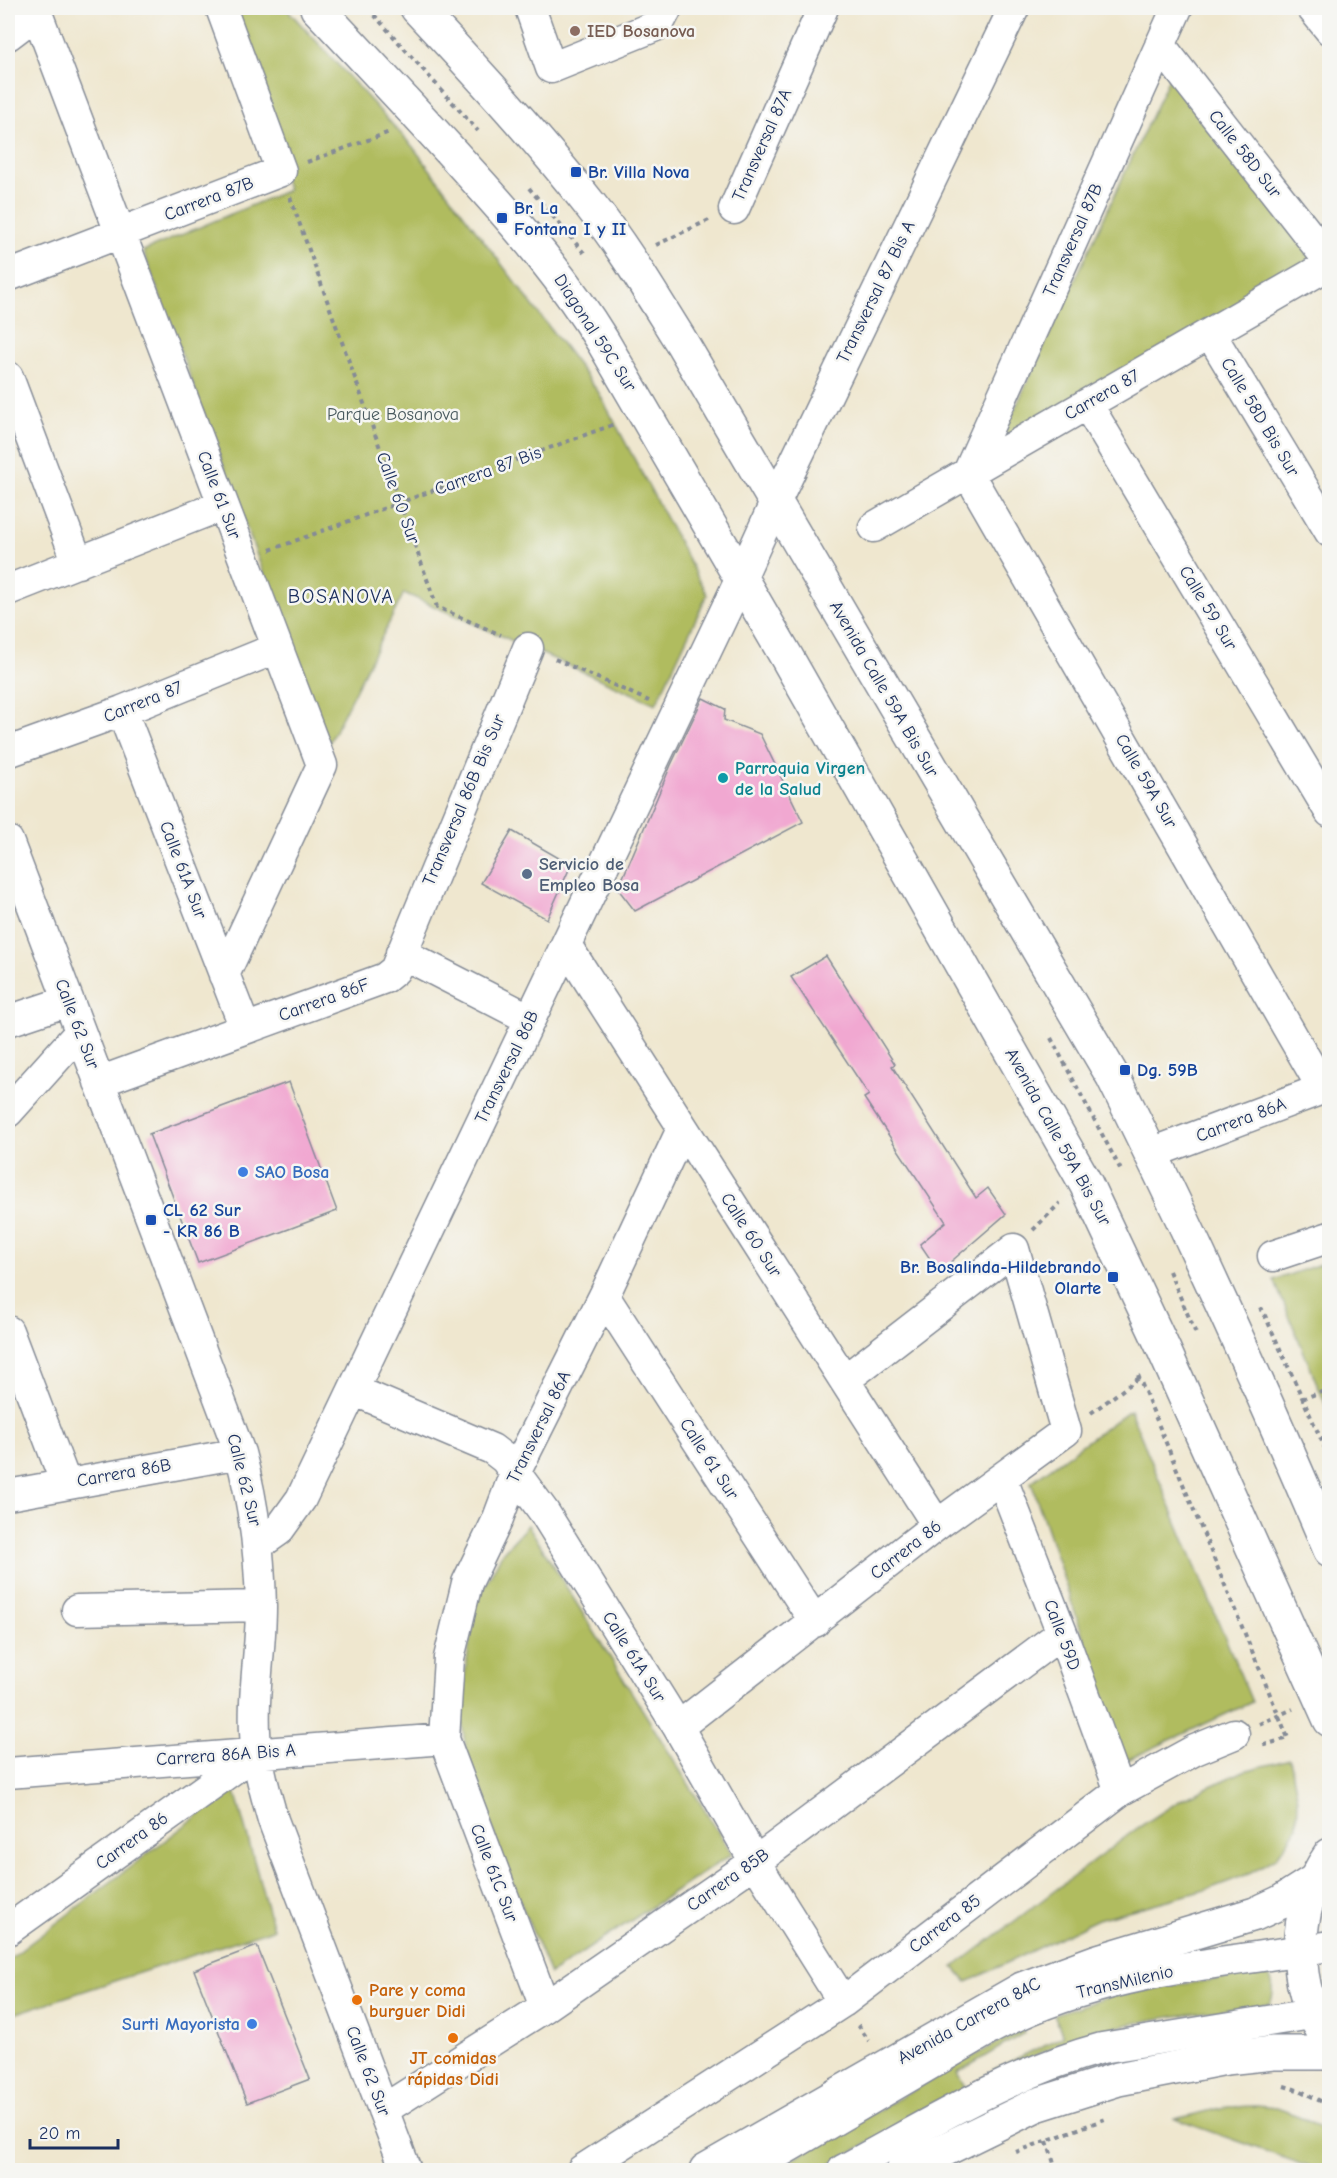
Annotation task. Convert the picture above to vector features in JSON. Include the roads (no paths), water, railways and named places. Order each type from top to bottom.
[{"type":"main road","name":"Diagonal 59C Sur","points":[[317,8],[423,120],[514,222],[578,301],[741,578]]},
{"type":"main road","points":[[417,8],[494,91],[591,206],[628,257],[682,343],[775,503]]},
{"type":"main road","name":"Avenida Calle 59A Bis Sur","points":[[775,503],[1113,1077],[1152,1153],[1230,1322],[1328,1544]]},
{"type":"main road","name":"Avenida Calle 59A Bis Sur","points":[[741,578],[1060,1136],[1100,1212],[1324,1709]]},
{"type":"main road","points":[[1322,1868],[1303,1915],[1314,1948],[1303,1983],[1324,2022]]},
{"type":"main road","name":"Avenida Carrera 84C","points":[[706,2170],[1016,1992],[1098,1961],[1255,1914],[1281,1902],[1322,1868]]},
{"type":"main road","points":[[903,2170],[1036,2105],[1118,2079],[1227,2058],[1274,2053],[1329,2053]]},
{"type":"street","name":"Carrera 87B","points":[[8,276],[281,171],[221,8]]},
{"type":"street","points":[[530,8],[551,68],[663,16]]},
{"type":"street","name":"Transversal 87A","points":[[734,209],[823,8]]},
{"type":"street","name":"Transversal 87 Bis A","points":[[741,578],[1014,8]]},
{"type":"street","name":"Transversal 87B","points":[[968,473],[1176,8]]},
{"type":"street","points":[[1312,8],[1329,30]]},
{"type":"street","points":[[8,35],[36,10]]},
{"type":"street","name":"Calle 61 Sur","points":[[36,10],[322,765],[224,975]]},
{"type":"street","name":"Calle 58D Sur","points":[[1160,45],[1329,263]]},
{"type":"street","name":"Carrera 87","points":[[874,528],[1329,263]]},
{"type":"street","name":"Calle 58D Bis Sur","points":[[1210,333],[1329,532]]},
{"type":"street","points":[[8,377],[78,563]]},
{"type":"street","name":"Calle 59 Sur","points":[[1087,404],[1329,812]]},
{"type":"street","name":"Calle 59A Sur","points":[[968,473],[1326,1087]]},
{"type":"street","points":[[8,590],[223,505]]},
{"type":"street","name":"Transversal 86B","points":[[258,1545],[278,1531],[301,1499],[741,578]]},
{"type":"street","name":"Carrera 87","points":[[8,752],[122,711],[277,648]]},
{"type":"street","name":"Transversal 86B Bis Sur","points":[[400,953],[528,648]]},
{"type":"street","name":"Calle 61A Sur","points":[[122,711],[245,1028]]},
{"type":"street","name":"Calle 62 Sur","points":[[8,841],[13,870],[68,1001],[240,1453],[251,1493],[258,1545],[261,1606],[255,1725],[257,1752],[273,1820],[406,2170]]},
{"type":"street","name":"Calle 60 Sur","points":[[566,945],[682,1129],[846,1379],[937,1525]]},
{"type":"street","points":[[400,953],[530,1019]]},
{"type":"street","name":"Carrera 86F","points":[[99,1082],[385,978],[395,970],[400,953]]},
{"type":"street","points":[[8,1021],[68,1001]]},
{"type":"street","points":[[8,1112],[80,1032]]},
{"type":"street","name":"Carrera 86A","points":[[1152,1153],[1326,1087]]},
{"type":"street","name":"Transversal 86A","points":[[444,1739],[450,1658],[467,1583],[497,1521],[515,1473],[604,1296],[682,1129]]},
{"type":"street","points":[[1273,1256],[1329,1237]]},
{"type":"street","name":"Carrera 86","points":[[678,1727],[937,1525],[1066,1431],[1014,1249],[846,1379]]},
{"type":"street","name":"Calle 61 Sur","points":[[604,1296],[815,1622]]},
{"type":"street","points":[[8,1331],[66,1484]]},
{"type":"street","name":"Calle 61A Sur","points":[[352,1390],[492,1449],[505,1459],[544,1512],[678,1727],[754,1862],[843,2002]]},
{"type":"street","name":"Carrera 86B","points":[[8,1495],[240,1453]]},
{"type":"street","name":"Calle 59D","points":[[1002,1479],[1120,1791]]},
{"type":"street","points":[[77,1610],[261,1606]]},
{"type":"street","name":"Carrera 85B","points":[[383,2110],[545,2007],[754,1862],[1062,1633]]},
{"type":"street","name":"Carrera 86A Bis A","points":[[8,1773],[444,1739]]},
{"type":"street","name":"Calle 61C Sur","points":[[444,1739],[545,2007]]},
{"type":"street","name":"Carrera 85","points":[[582,2170],[843,2002],[1120,1791],[1195,1750],[1246,1741]]},
{"type":"street","name":"Carrera 86","points":[[8,1930],[257,1752]]},
{"type":"street","name":"TransMilenio","points":[[749,2170],[992,2028],[1033,2008],[1091,1987],[1131,1977],[1314,1948]]},
{"type":"street","points":[[843,2170],[988,2092],[1069,2057],[1102,2048],[1324,2022]]},
{"type":"place","name":"IED Bosanova","points":[[575,31]]},
{"type":"place","name":"Br. Villa Nova","points":[[576,172]]},
{"type":"place","name":"Br. La Fontana I y II","points":[[502,218]]},
{"type":"place","name":"Parroquia Virgen de la Salud","points":[[723,778]]},
{"type":"place","name":"Servicio de Empleo Bosa","points":[[527,874]]},
{"type":"place","name":"Dg. 59B","points":[[1125,1070]]},
{"type":"place","name":"SAO Bosa","points":[[243,1172]]},
{"type":"place","name":"CL 62 Sur - KR 86 B","points":[[151,1220]]},
{"type":"place","name":"Br. Bosalinda-Hildebrando Olarte","points":[[1113,1277]]},
{"type":"place","name":"Pare y coma burguer Didi","points":[[357,2000]]},
{"type":"place","name":"Surti Mayorista","points":[[252,2024]]},
{"type":"place","name":"JT comidas rápidas Didi","points":[[453,2038]]},
{"type":"district","name":"BOSANOVA","points":[[341,596]]},
{"type":"park label","name":"Parque Bosanova","points":[[393,414]]}]
